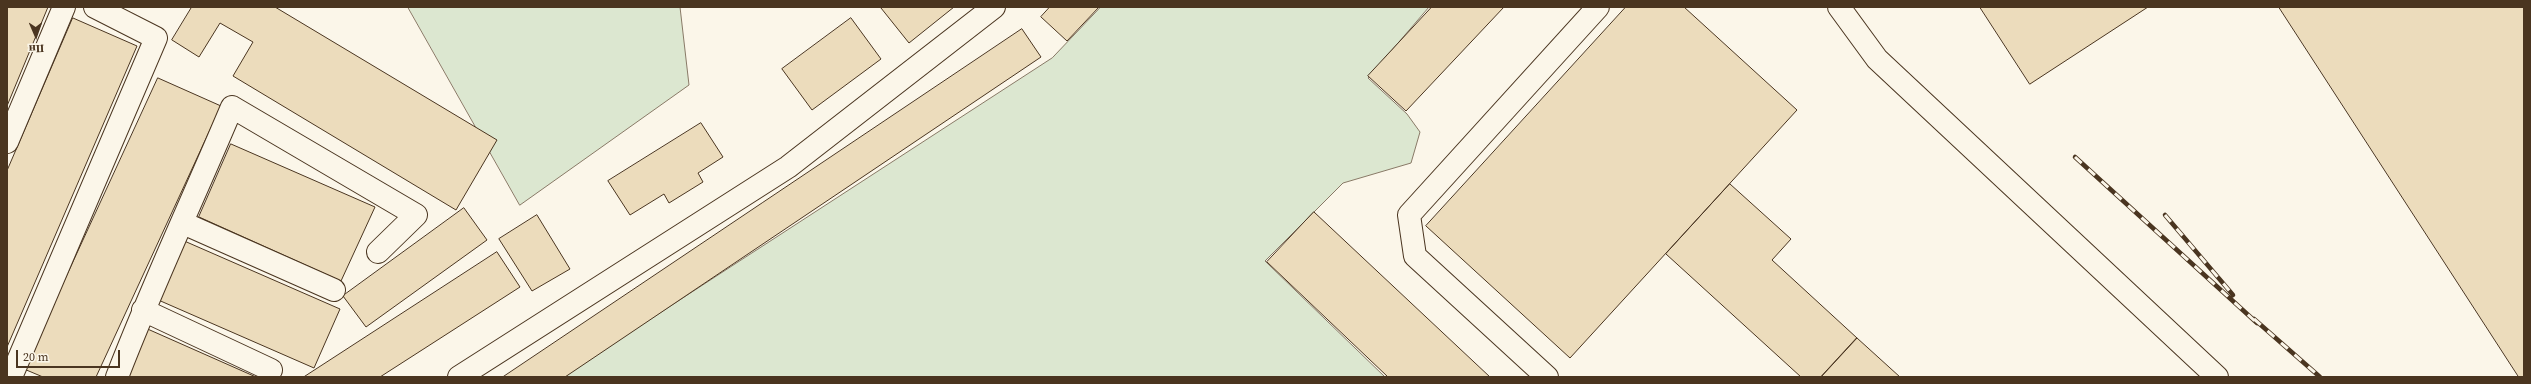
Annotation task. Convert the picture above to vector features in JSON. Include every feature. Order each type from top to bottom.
[{"type":"lane","points":[[7,142],[64,7]]},
{"type":"lane","points":[[11,377],[156,38],[95,7]]},
{"type":"lane","points":[[459,377],[788,167],[994,7]]},
{"type":"lane","points":[[1547,377],[1415,256],[1409,215],[1598,7]]},
{"type":"lane","points":[[1839,7],[1877,59],[2217,377]]},
{"type":"lane","points":[[116,377],[143,310],[183,223],[232,106],[416,215],[378,252]]},
{"type":"lane","points":[[183,223],[334,290]]},
{"type":"lane","points":[[143,310],[271,370]]},
{"type":"green space","points":[[408,7],[680,7],[689,85],[520,205]]},
{"type":"green space","points":[[1101,7],[1429,7],[1368,78],[1407,114],[1420,132],[1411,163],[1343,183],[1265,261],[1385,377],[561,377],[1052,58]]},
{"type":"building","points":[[7,7],[48,7],[7,106]]},
{"type":"building","points":[[192,7],[275,7],[497,140],[456,210],[233,76],[253,42],[220,23],[199,57],[172,40]]},
{"type":"building","points":[[954,7],[909,43],[881,8]]},
{"type":"building","points":[[1050,7],[1099,7],[1067,41],[1041,17]]},
{"type":"building","points":[[1432,7],[1504,7],[1406,111],[1368,76]]},
{"type":"building","points":[[1626,7],[1684,7],[1797,110],[1570,358],[1426,226]]},
{"type":"building","points":[[1980,7],[2148,7],[2030,84]]},
{"type":"building","points":[[2279,7],[2524,7],[2524,377],[2519,377]]},
{"type":"building","points":[[73,18],[137,46],[7,347],[7,171]]},
{"type":"building","points":[[851,18],[881,59],[812,110],[782,69]]},
{"type":"building","points":[[1022,29],[1041,57],[565,377],[503,377]]},
{"type":"building","points":[[158,78],[221,106],[96,377],[43,377],[24,369]]},
{"type":"building","points":[[701,123],[723,157],[698,173],[703,182],[669,203],[664,194],[630,215],[608,181]]},
{"type":"building","points":[[231,144],[375,207],[341,281],[199,217]]},
{"type":"building","points":[[1730,184],[1791,239],[1772,260],[1857,338],[1821,377],[1801,377],[1666,254]]},
{"type":"building","points":[[464,208],[487,240],[366,327],[343,296]]},
{"type":"building","points":[[1314,212],[1490,377],[1388,377],[1267,262]]},
{"type":"building","points":[[537,215],[570,269],[532,291],[499,239]]},
{"type":"building","points":[[182,240],[340,309],[314,368],[156,299]]},
{"type":"building","points":[[497,252],[520,287],[380,377],[304,377]]},
{"type":"building","points":[[143,327],[256,377],[121,377]]},
{"type":"building","points":[[1857,338],[1900,377],[1821,377]]},
{"type":"railway","points":[[2075,157],[2257,323]]},
{"type":"railway","points":[[2165,215],[2233,295]]},
{"type":"railway","points":[[2254,319],[2320,377]]}]
